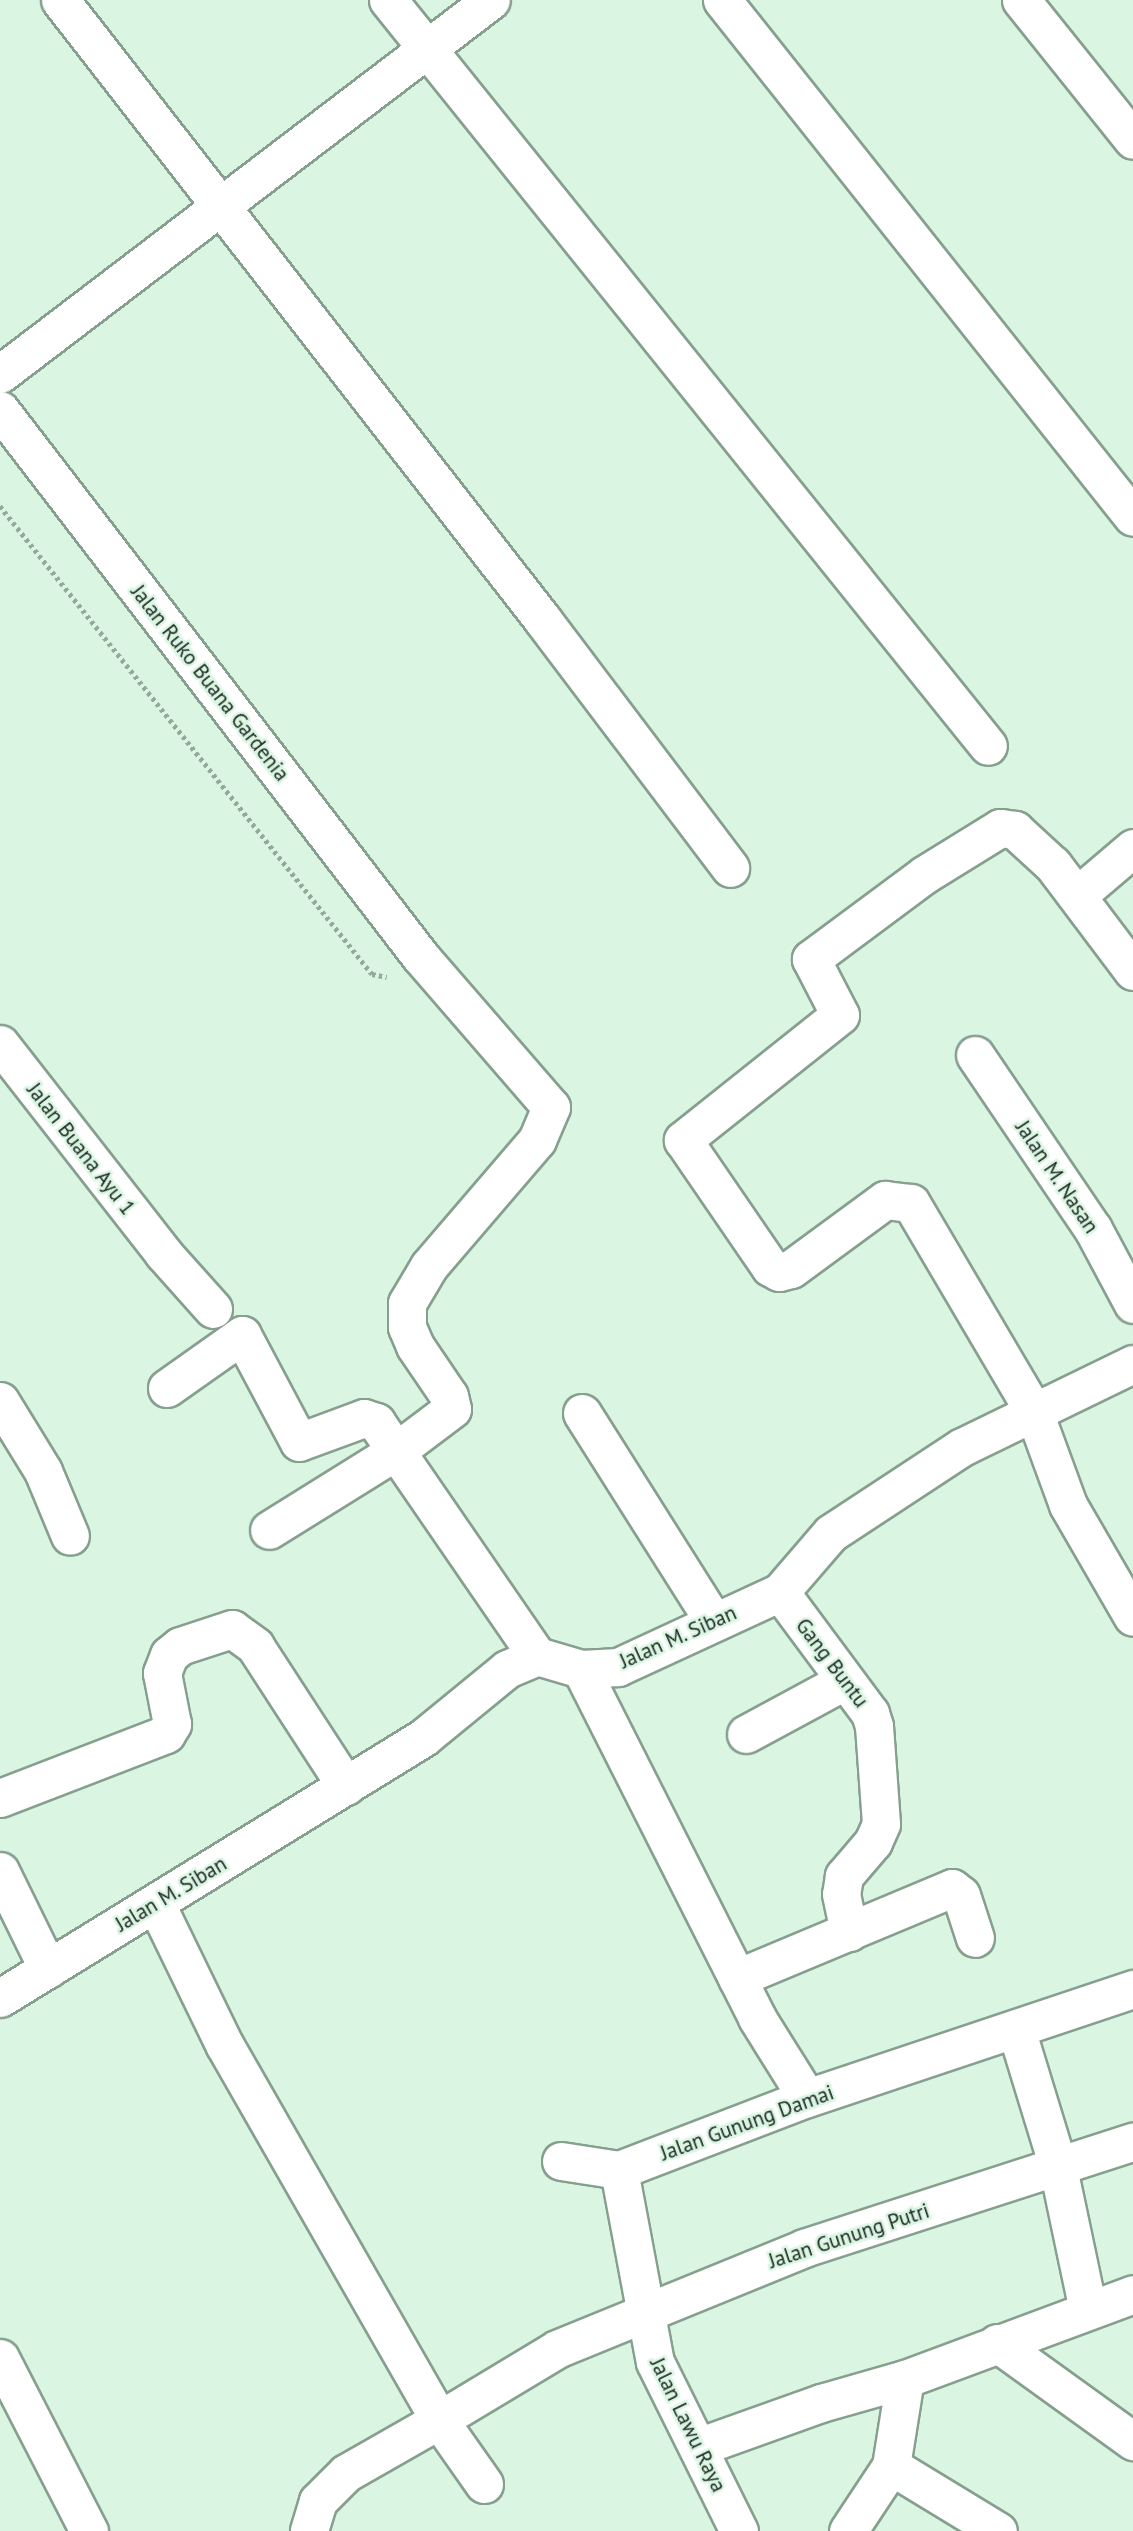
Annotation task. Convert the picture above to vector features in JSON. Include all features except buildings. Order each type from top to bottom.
[{"type":"street","points":[[60,0],[730,868]]},
{"type":"street","points":[[388,0],[988,746]]},
{"type":"street","points":[[0,374],[491,0]]},
{"type":"street","points":[[722,0],[1133,517]]},
{"type":"street","points":[[1021,0],[1133,140]]},
{"type":"street","name":"Jalan Ruko Buana Gardenia","points":[[0,410],[420,956],[551,1107],[537,1140],[429,1266],[407,1303],[407,1327],[415,1346],[449,1396],[452,1409],[399,1449]]},
{"type":"street","points":[[1133,971],[1079,894],[1027,838],[1016,830],[1000,828],[924,875],[811,959],[840,1015],[683,1140],[770,1267],[779,1272],[791,1269],[885,1200],[911,1203],[1034,1412],[1068,1505],[1133,1617]]},
{"type":"street","points":[[1079,894],[1133,848]]},
{"type":"street","name":"Jalan Buana Ayu 1","points":[[0,1044],[163,1253],[213,1309]]},
{"type":"street","name":"Jalan M. Nasan","points":[[975,1055],[1093,1228],[1133,1304]]},
{"type":"street","points":[[167,1388],[242,1335],[299,1442],[364,1418],[376,1422],[399,1449],[537,1656]]},
{"type":"street","name":"Jalan M. Siban","points":[[0,1998],[424,1737],[507,1669],[537,1656],[581,1669],[618,1667],[713,1620],[780,1592],[831,1534],[962,1447],[1133,1364]]},
{"type":"street","points":[[0,1401],[43,1471],[69,1536]]},
{"type":"street","points":[[582,1413],[713,1620]]},
{"type":"street","points":[[269,1530],[399,1449]]},
{"type":"street","name":"Gang Buntu","points":[[780,1592],[870,1713],[874,1726],[883,1810],[873,1842],[844,1876],[841,1894],[849,1932]]},
{"type":"street","points":[[0,1798],[166,1734],[172,1724],[162,1673],[169,1656],[180,1646],[232,1629],[255,1646],[346,1786]]},
{"type":"street","points":[[581,1669],[737,1978],[807,2098]]},
{"type":"street","points":[[746,1734],[844,1681]]},
{"type":"street","points":[[0,1871],[48,1969]]},
{"type":"street","points":[[737,1978],[952,1888],[961,1895],[975,1938]]},
{"type":"street","points":[[156,1904],[224,2044],[439,2420],[484,2484]]},
{"type":"street","name":"Jalan Gunung Damai","points":[[619,2170],[807,2098],[1133,1989]]},
{"type":"street","points":[[1016,2029],[1057,2163],[1088,2310]]},
{"type":"street","name":"Jalan Gunung Putri","points":[[309,2531],[318,2501],[346,2473],[557,2349],[644,2316],[804,2248],[916,2215],[1057,2163],[1133,2142]]},
{"type":"street","points":[[561,2161],[619,2170],[644,2316]]},
{"type":"street","points":[[698,2447],[821,2403],[905,2379],[1133,2294]]},
{"type":"street","name":"Jalan Lawu Raya","points":[[644,2316],[655,2362],[739,2531]]},
{"type":"street","points":[[997,2343],[1133,2441]]},
{"type":"street","points":[[0,2357],[89,2531]]},
{"type":"street","points":[[848,2531],[891,2466],[905,2379]]},
{"type":"street","points":[[891,2466],[998,2531]]},
{"type":"path","points":[[0,506],[372,974]]}]
